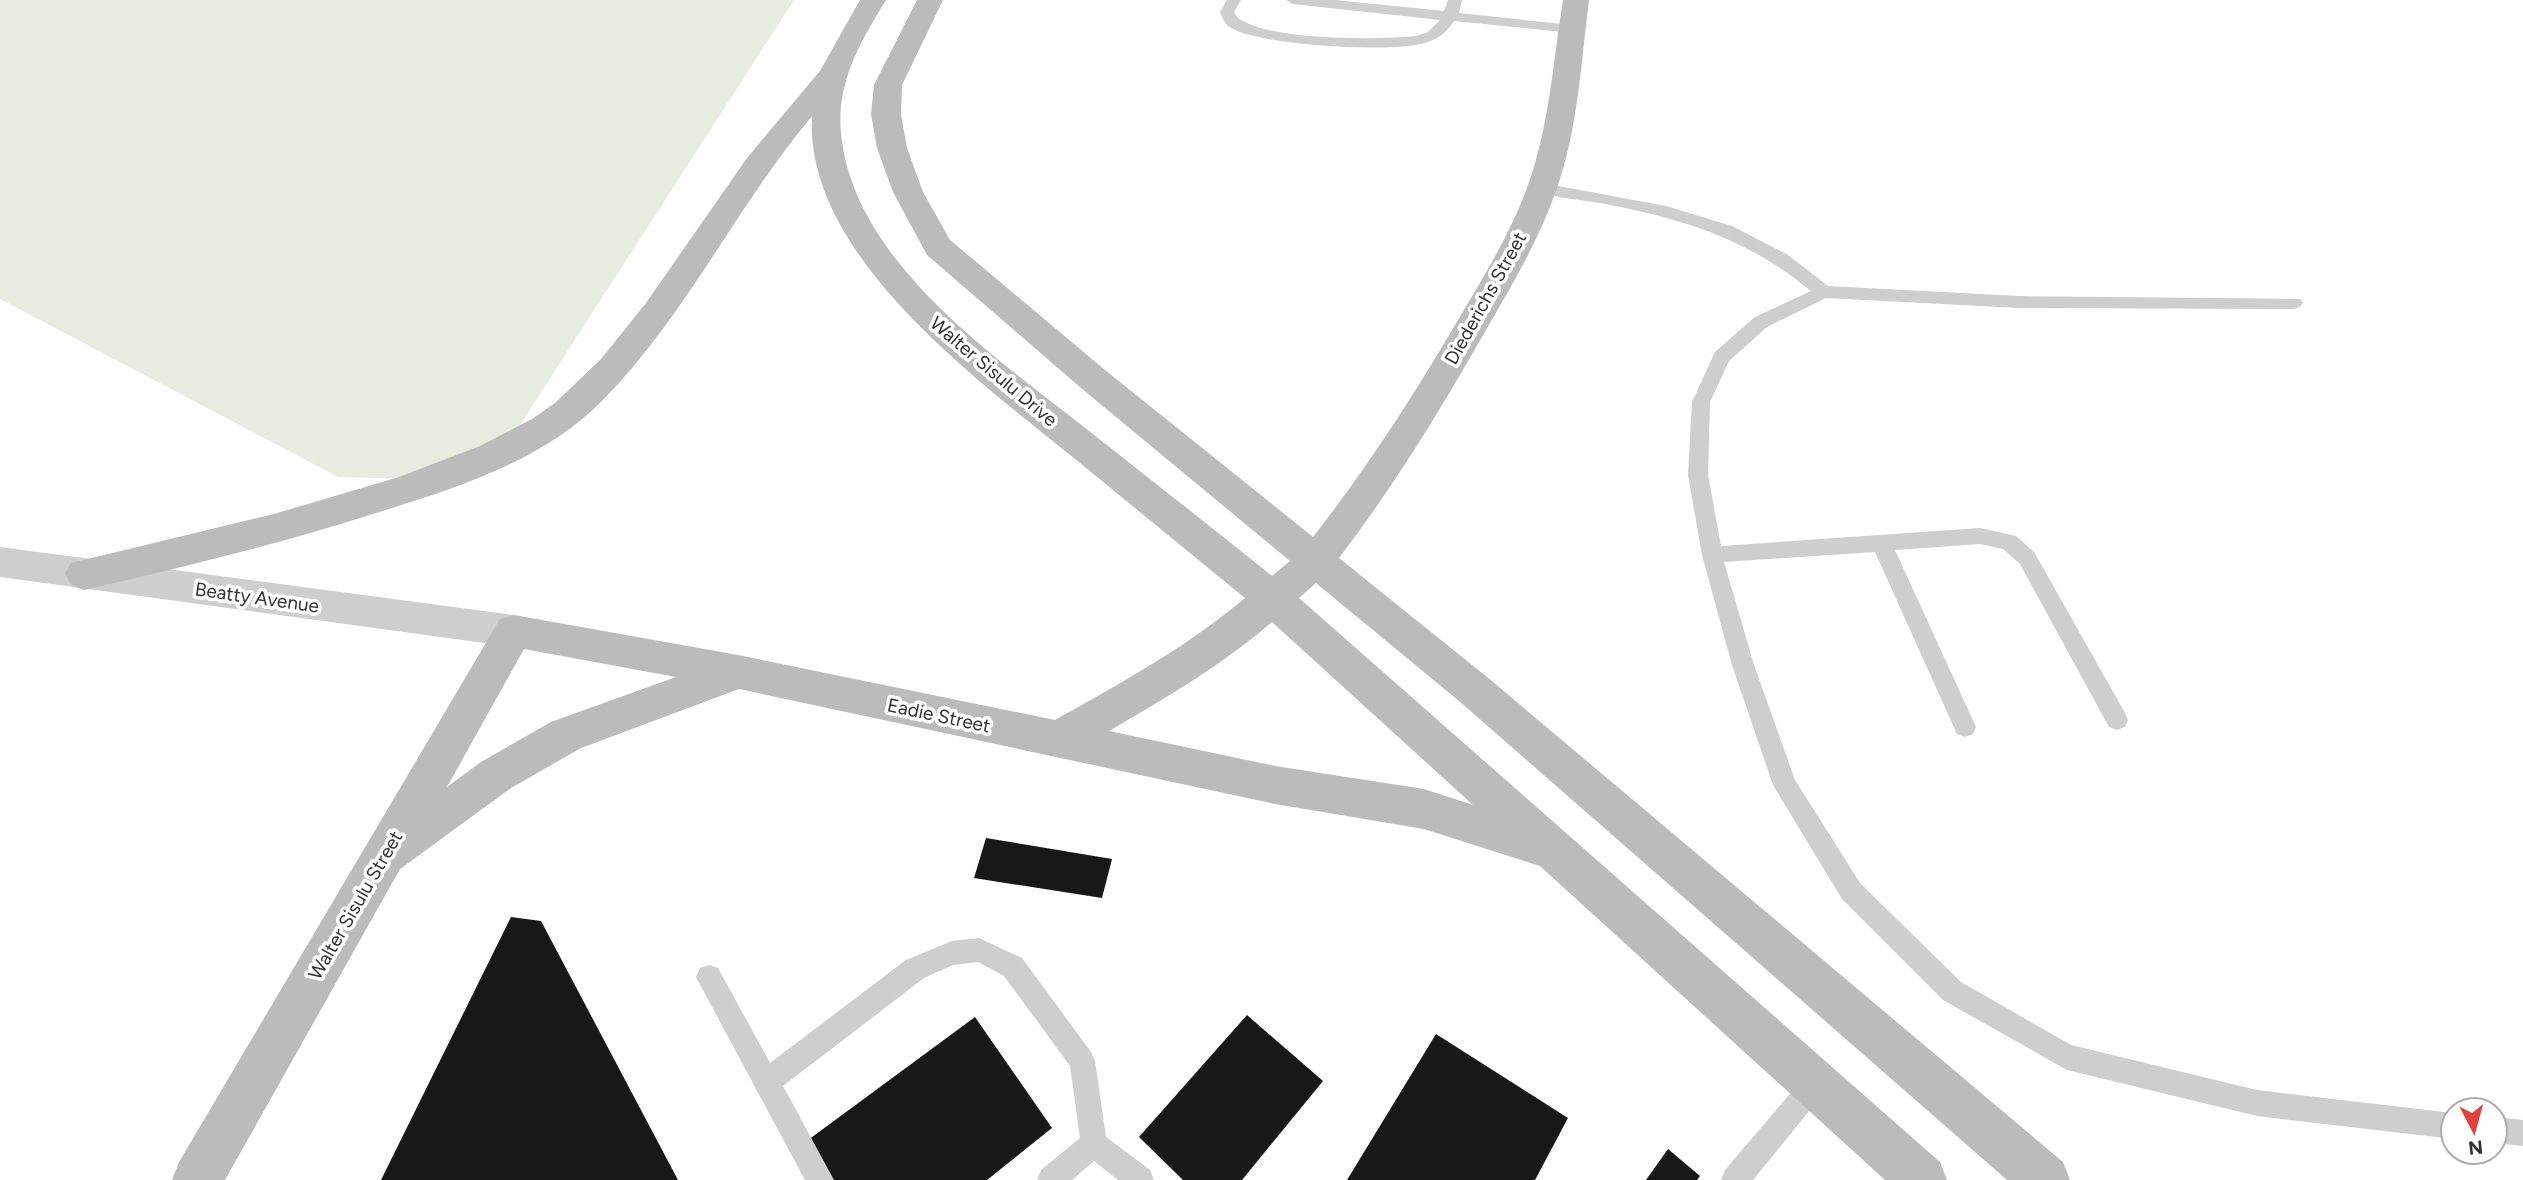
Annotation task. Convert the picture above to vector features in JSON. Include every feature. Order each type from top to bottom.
[{"type":"main road","name":"Walter Sisulu Drive","points":[[873,0],[834,72],[826,116],[828,154],[834,177],[856,221],[888,272],[931,320],[978,362],[1272,598],[1922,1180]]},
{"type":"main road","points":[[930,0],[888,85],[886,114],[892,148],[908,192],[938,247],[1093,379],[1473,689],[2045,1180]]},
{"type":"main road","name":"Diederichs Street","points":[[1315,562],[1361,502],[1435,389],[1501,275],[1542,188],[1558,127],[1574,14]]},
{"type":"main road","points":[[84,574],[256,535],[324,516],[441,478],[493,456],[542,428],[586,396],[630,348],[678,287],[759,164],[834,72]]},
{"type":"main road","points":[[1059,739],[1157,682],[1230,634],[1315,562]]},
{"type":"main road","name":"Eadie Street","points":[[514,631],[738,672],[1275,785],[1424,809],[1552,850]]},
{"type":"main road","name":"Walter Sisulu Street","points":[[197,1180],[514,631]]},
{"type":"main road","points":[[379,861],[496,775],[566,735],[738,672]]},
{"type":"street","name":"Beatty Avenue","points":[[0,562],[514,631]]},
{"type":"lane","points":[[1234,0],[1227,12],[1233,23],[1242,27],[1267,33],[1376,45],[1415,43],[1432,36],[1451,17],[1455,0]]},
{"type":"lane","points":[[1293,0],[1451,17],[1574,14]]},
{"type":"lane","points":[[1542,188],[1631,203],[1738,235],[1782,259],[1824,292]]},
{"type":"lane","points":[[2294,303],[2019,302],[1824,292],[1761,322],[1722,357],[1701,402],[1698,475],[1712,555],[1743,665],[1785,785],[1851,891],[1952,991],[2067,1057],[2257,1103],[2439,1124]]},
{"type":"lane","points":[[1712,555],[1980,536],[2009,542],[2028,558],[2117,720]]},
{"type":"lane","points":[[1881,543],[1965,727]]},
{"type":"lane","points":[[766,1082],[915,969],[953,953],[979,950],[1013,967],[1082,1061],[1094,1144],[1140,1180]]},
{"type":"lane","points":[[709,977],[820,1180]]},
{"type":"lane","points":[[1735,1180],[1815,1084]]},
{"type":"lane","points":[[1051,1180],[1094,1144]]},
{"type":"shaded area","points":[[0,0],[794,0],[516,431],[411,479],[338,477],[0,299]]},
{"type":"building","points":[[986,838],[1112,859],[1102,898],[974,878]]},
{"type":"building","points":[[511,917],[541,921],[678,1180],[381,1180]]},
{"type":"building","points":[[1247,1015],[1323,1081],[1242,1180],[1183,1180],[1139,1137]]},
{"type":"building","points":[[975,1017],[1052,1128],[987,1180],[827,1180],[804,1143]]},
{"type":"building","points":[[1436,1034],[1568,1118],[1535,1180],[1347,1180]]},
{"type":"building","points":[[1668,1149],[1700,1176],[1697,1180],[1646,1180]]}]
